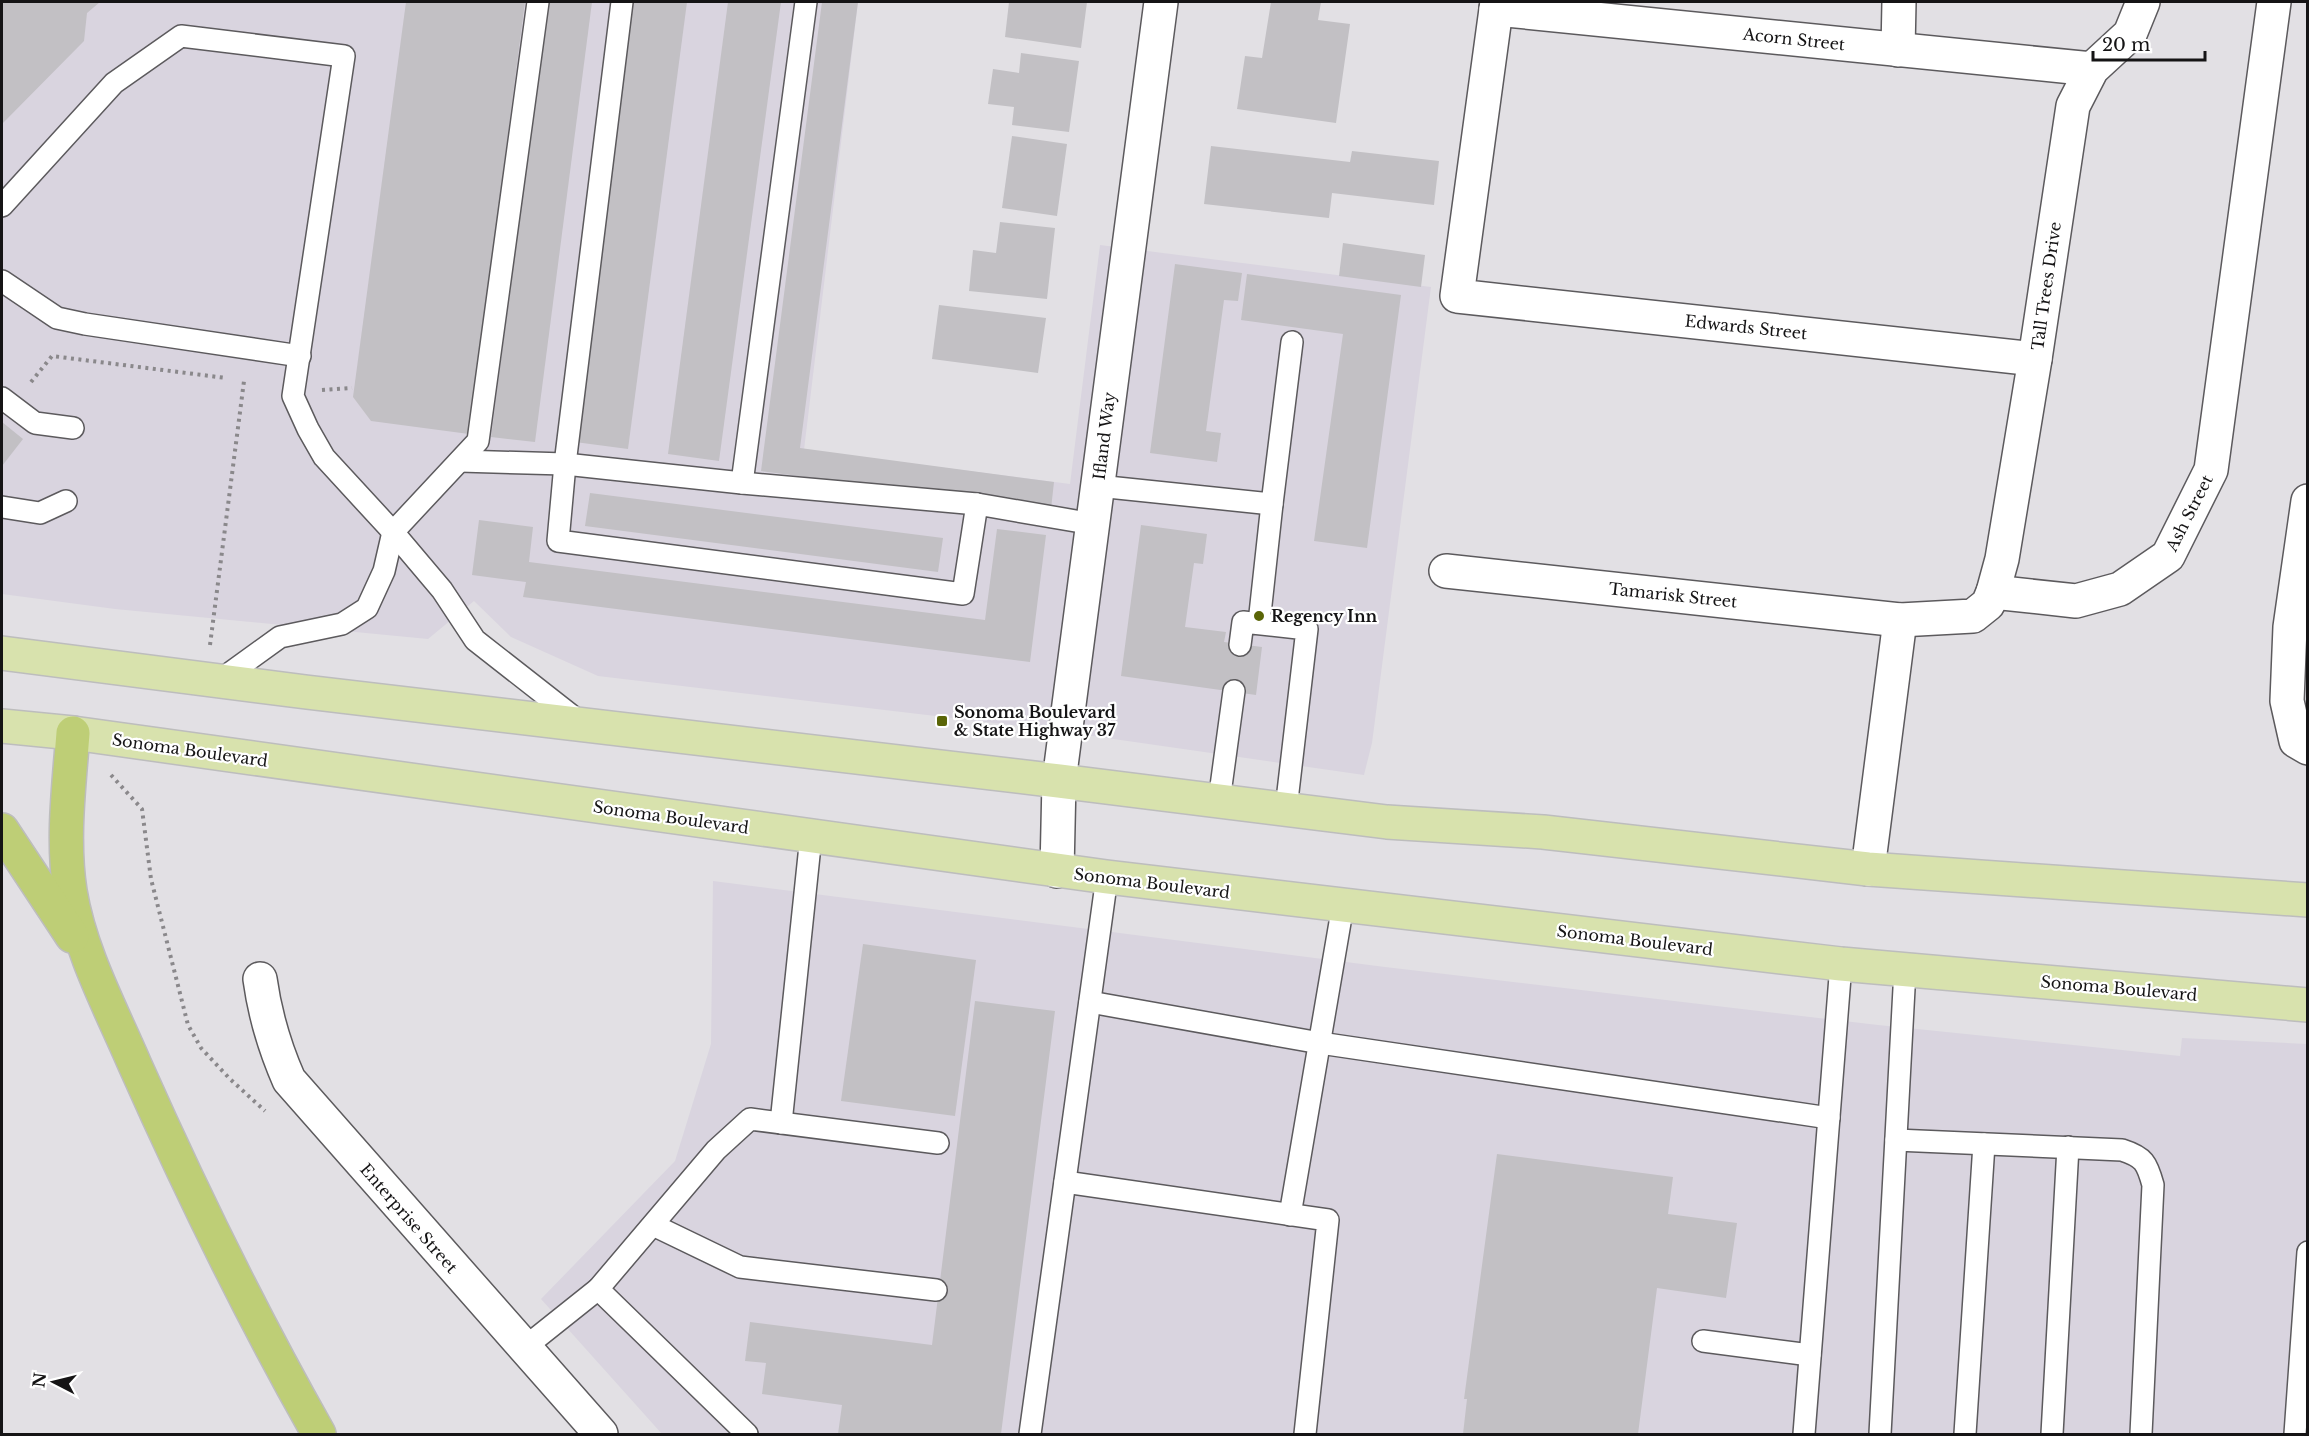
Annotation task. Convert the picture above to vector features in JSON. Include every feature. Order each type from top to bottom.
[{"type":"highway","points":[[73,733],[66,858],[73,903],[95,973],[194,1197],[274,1354],[319,1434]]},
{"type":"highway","points":[[2,830],[61,917],[95,973]]},
{"type":"main road","points":[[2,653],[1059,780],[1387,822],[1543,832],[1868,870],[2307,900]]},
{"type":"main road","name":"Sonoma Boulevard","points":[[2,726],[73,733],[1057,871],[1841,964],[2307,1005]]},
{"type":"street","name":"Ifland Way","points":[[1057,871],[1059,780],[1161,2]]},
{"type":"street","points":[[1898,50],[1899,2]]},
{"type":"street","name":"Tall Trees Drive","points":[[1993,592],[2002,559],[2035,359],[2073,106],[2092,69],[2130,34],[2143,2]]},
{"type":"street","name":"Ash Street","points":[[1993,592],[2076,601],[2120,589],[2168,556],[2211,470],[2274,2]]},
{"type":"street","name":"Acorn Street","points":[[1496,5],[1898,50],[2092,69]]},
{"type":"street","name":"Edwards Street","points":[[1496,5],[1457,296],[2035,359]]},
{"type":"street","points":[[2307,501],[2290,627],[2287,701],[2296,741],[2307,748]]},
{"type":"street","name":"Tamarisk Street","points":[[1446,571],[1899,620]]},
{"type":"street","points":[[1868,870],[1899,620],[1973,616],[1988,604],[1993,592]]},
{"type":"street","name":"Enterprise Street","points":[[260,979],[265,1014],[274,1046],[289,1080],[601,1434]]},
{"type":"lane","points":[[212,680],[280,638],[342,624],[367,608],[384,571],[393,532],[478,441],[538,2]]},
{"type":"lane","points":[[622,2],[565,464],[558,541],[963,594],[977,504]]},
{"type":"lane","points":[[742,483],[806,2]]},
{"type":"lane","points":[[2,206],[114,84],[181,36],[344,56],[293,396],[324,457],[393,532],[442,590],[475,640],[582,723]]},
{"type":"lane","points":[[2,281],[57,318],[300,356]]},
{"type":"lane","points":[[1258,623],[1292,342]]},
{"type":"lane","points":[[2,398],[35,423],[73,428]]},
{"type":"lane","points":[[460,461],[565,464],[742,483],[977,504],[1093,524]]},
{"type":"lane","points":[[1098,486],[1272,504]]},
{"type":"lane","points":[[2,507],[40,513],[66,501]]},
{"type":"lane","points":[[1240,645],[1243,622],[1307,629],[1286,809]]},
{"type":"lane","points":[[1219,801],[1234,691]]},
{"type":"lane","points":[[781,1123],[811,836]]},
{"type":"lane","points":[[1030,1434],[1107,877]]},
{"type":"lane","points":[[1290,1215],[1343,905]]},
{"type":"lane","points":[[1804,1434],[1841,964]]},
{"type":"lane","points":[[1880,1434],[1905,970]]},
{"type":"lane","points":[[1090,1002],[1320,1043],[1829,1118]]},
{"type":"lane","points":[[524,1348],[598,1289],[716,1150],[750,1119],[938,1143]]},
{"type":"lane","points":[[1896,1140],[2122,1150],[2137,1155],[2148,1166],[2153,1185],[2141,1434]]},
{"type":"lane","points":[[1965,1434],[1984,1144]]},
{"type":"lane","points":[[2052,1434],[2068,1148]]},
{"type":"lane","points":[[1065,1182],[1329,1220],[1305,1434]]},
{"type":"lane","points":[[653,1225],[740,1268],[936,1290]]},
{"type":"lane","points":[[2299,1424],[2307,1252]]},
{"type":"lane","points":[[598,1289],[747,1434]]},
{"type":"lane","points":[[1703,1341],[1810,1355]]},
{"type":"path","points":[[27,387],[52,356],[320,390],[352,388]]},
{"type":"path","points":[[212,680],[244,381]]},
{"type":"shaded area","points":[[2,2],[858,2],[804,450],[1070,484],[1100,245],[1431,287],[1372,743],[1364,775],[1037,728],[598,676],[511,637],[474,601],[428,639],[115,609],[2,594]]},
{"type":"shaded area","points":[[713,881],[1385,967],[1878,1025],[2180,1056],[2182,1038],[2307,1044],[2307,1434],[662,1434],[541,1299],[675,1161],[711,1044]]},
{"type":"building","points":[[2,2],[100,2],[87,13],[84,41],[2,124]]},
{"type":"building","points":[[406,2],[525,2],[469,434],[371,421],[353,397]]},
{"type":"building","points":[[548,2],[592,2],[535,442],[491,437]]},
{"type":"building","points":[[633,2],[687,2],[628,449],[575,442]]},
{"type":"building","points":[[728,2],[781,2],[719,461],[668,454]]},
{"type":"building","points":[[822,2],[858,2],[800,448],[1054,482],[1051,509],[761,471]]},
{"type":"building","points":[[1009,2],[1087,2],[1081,48],[1005,37]]},
{"type":"building","points":[[1271,2],[1321,2],[1318,20],[1350,24],[1336,123],[1237,109],[1245,56],[1262,58]]},
{"type":"building","points":[[1021,53],[1079,61],[1069,132],[1012,125],[1014,107],[988,104],[993,69],[1019,73]]},
{"type":"building","points":[[1012,136],[1067,144],[1057,216],[1002,208]]},
{"type":"building","points":[[1211,146],[1350,162],[1352,151],[1439,161],[1434,205],[1332,193],[1329,218],[1204,204]]},
{"type":"building","points":[[1000,222],[1055,228],[1047,299],[969,291],[973,250],[996,253]]},
{"type":"building","points":[[1343,243],[1425,255],[1421,287],[1339,276]]},
{"type":"building","points":[[1175,264],[1242,273],[1238,301],[1224,300],[1206,431],[1221,433],[1217,462],[1150,453]]},
{"type":"building","points":[[1247,274],[1401,295],[1367,548],[1314,541],[1343,334],[1241,320]]},
{"type":"building","points":[[939,305],[1046,318],[1038,373],[932,359]]},
{"type":"building","points":[[2,422],[23,439],[2,466]]},
{"type":"building","points":[[590,493],[943,538],[938,572],[585,526]]},
{"type":"building","points":[[479,520],[533,527],[529,562],[985,620],[997,529],[1046,535],[1030,662],[523,597],[526,582],[472,575]]},
{"type":"building","points":[[1141,525],[1207,534],[1203,564],[1194,563],[1185,627],[1226,632],[1224,642],[1262,647],[1256,695],[1121,676]]},
{"type":"building","points":[[863,944],[976,960],[955,1116],[841,1101]]},
{"type":"building","points":[[975,1001],[1055,1011],[1001,1434],[838,1434],[842,1405],[762,1394],[766,1363],[745,1361],[750,1322],[932,1345]]},
{"type":"building","points":[[1497,1154],[1673,1177],[1668,1214],[1737,1223],[1726,1298],[1657,1288],[1638,1434],[1463,1434],[1467,1399],[1464,1399]]},
{"type":"place","name":"Regency Inn","points":[[1259,616]]},
{"type":"place","name":"Sonoma Boulevard & State Highway 37","points":[[942,721]]}]
